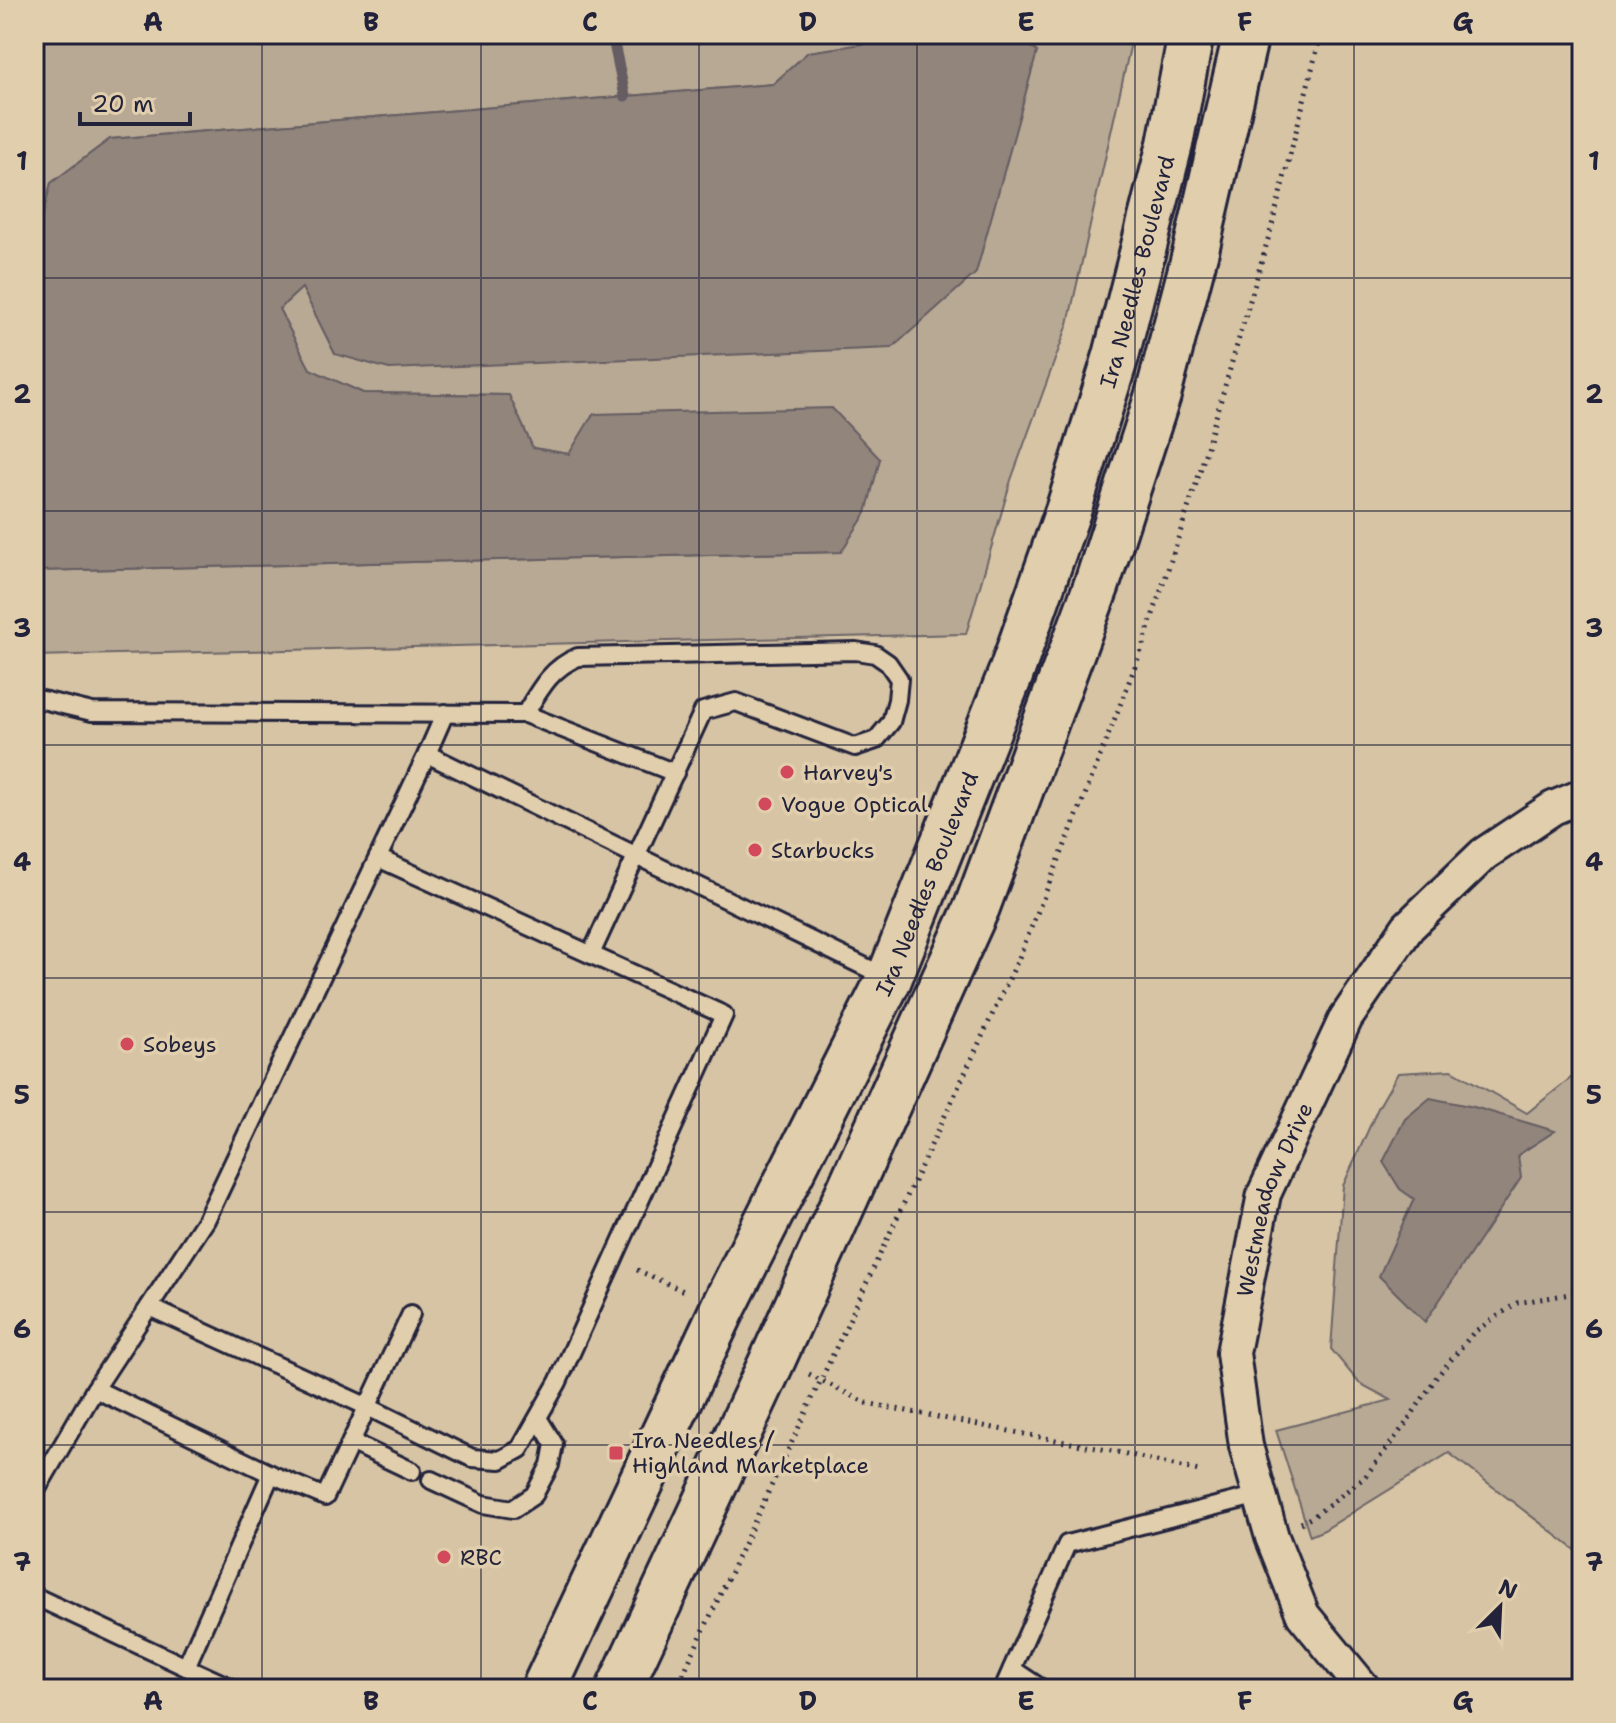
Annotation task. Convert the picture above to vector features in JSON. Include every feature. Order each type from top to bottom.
[{"type":"main road","name":"Ira Needles Boulevard","points":[[544,1689],[723,1308],[889,979],[1011,673],[1069,508],[1116,356],[1167,159],[1191,34]]},
{"type":"main road","points":[[619,1689],[773,1359],[977,907],[1097,584],[1158,395],[1196,250],[1246,34]]},
{"type":"street","name":"Westmeadow Drive","points":[[1364,1689],[1303,1615],[1272,1537],[1246,1446],[1233,1353],[1264,1194],[1346,1018],[1408,927],[1484,854],[1553,808],[1582,796]]},
{"type":"lane","points":[[525,714],[545,681],[563,663],[578,657],[856,651],[875,654],[888,663],[899,679],[891,722],[876,740],[855,747],[736,702],[703,711],[591,954]]},
{"type":"lane","points":[[34,698],[92,712],[525,714],[675,773]]},
{"type":"lane","points":[[34,1494],[95,1389],[206,1220],[445,713]]},
{"type":"lane","points":[[427,754],[889,979]]},
{"type":"lane","points":[[149,1307],[472,1458],[500,1460],[520,1449],[558,1382],[724,1015],[378,858]]},
{"type":"lane","points":[[95,1389],[325,1497],[411,1314]]},
{"type":"lane","points":[[431,1480],[483,1504],[513,1509],[534,1495],[550,1465],[554,1444],[538,1418]]},
{"type":"lane","points":[[351,1442],[412,1471]]},
{"type":"lane","points":[[186,1667],[271,1474]]},
{"type":"lane","points":[[1003,1689],[1067,1544],[1259,1495]]},
{"type":"lane","points":[[34,1596],[234,1689]]},
{"type":"lane","points":[[1012,1669],[1042,1689]]},
{"type":"path","points":[[614,1259],[694,1296]]},
{"type":"path","points":[[1272,1537],[1314,1516],[1365,1477],[1436,1378],[1474,1332],[1517,1303],[1582,1292]]},
{"type":"path","points":[[801,1370],[866,1403],[1199,1471]]},
{"type":"shaded area","points":[[34,34],[931,34],[809,52],[773,84],[110,139],[51,183],[34,249]]},
{"type":"shaded area","points":[[931,34],[1016,34],[1037,52],[976,273],[892,348],[389,369],[335,354],[302,288],[279,309],[310,369],[363,393],[509,395],[533,448],[569,454],[593,414],[832,408],[880,459],[866,513],[841,552],[34,571],[34,249],[51,183],[110,139],[773,84],[808,52]]},
{"type":"shaded area","points":[[1016,34],[1133,34],[1068,324],[1011,480],[966,634],[34,656],[34,571],[841,552],[569,454],[533,448],[508,395],[363,393],[310,370],[279,309],[302,287],[335,354],[1037,52]]},
{"type":"shaded area","points":[[1582,1069],[1582,1555],[1449,1453],[1310,1536],[1276,1430],[1391,1400],[1359,1383],[1331,1349],[1343,1186],[1378,1108],[1398,1073],[1452,1070],[1527,1113]],"holes":[[[1554,1131],[1518,1155],[1380,1276],[1414,1199]]]},
{"type":"shaded area","points":[[1430,1098],[1474,1107],[1555,1131],[1518,1155],[1521,1178],[1425,1322],[1379,1276],[1414,1199],[1400,1189],[1383,1162],[1405,1119]]},
{"type":"waterway","points":[[612,34],[625,96]]},
{"type":"place","name":"Harvey's","points":[[787,772]]},
{"type":"place","name":"Vogue Optical","points":[[765,804]]},
{"type":"place","name":"Starbucks","points":[[755,850]]},
{"type":"place","name":"Sobeys","points":[[127,1044]]},
{"type":"place","name":"Ira Needles / Highland Marketplace","points":[[616,1453]]},
{"type":"place","name":"RBC","points":[[444,1557]]}]
